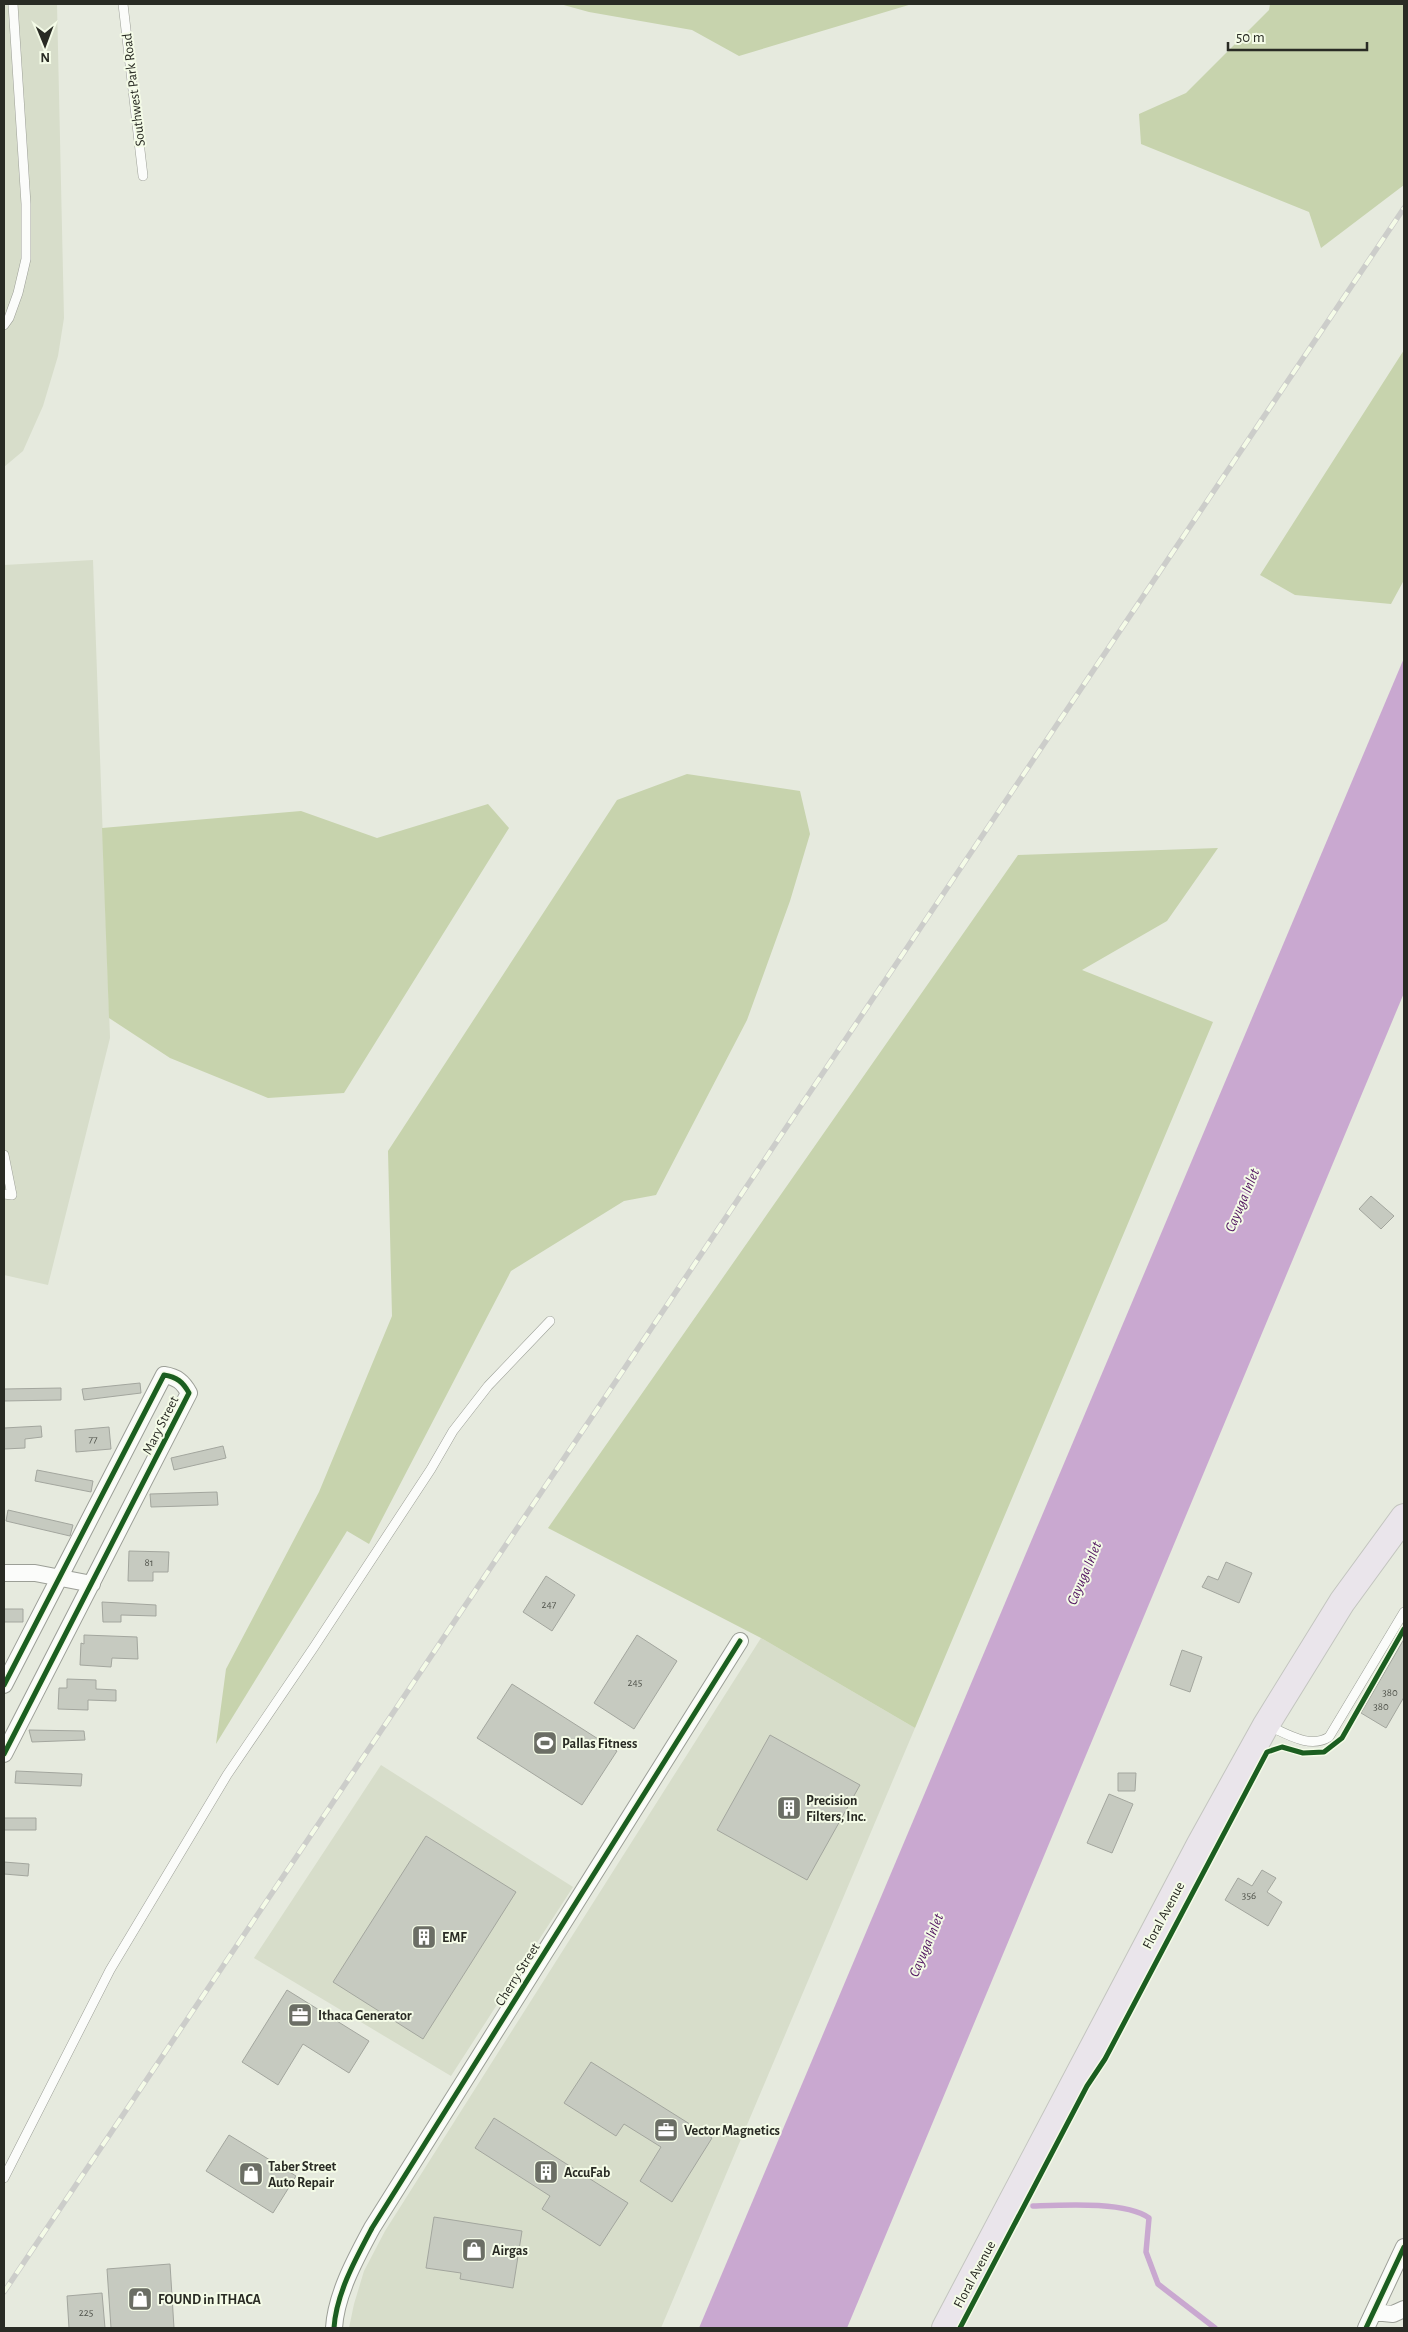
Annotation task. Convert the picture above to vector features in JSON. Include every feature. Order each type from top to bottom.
[{"type":"main road","name":"Floral Avenue","points":[[946,2328],[1200,1844],[1266,1725],[1342,1602],[1404,1517]]},
{"type":"street","name":"Mary Street","points":[[4,1685],[164,1376],[174,1376],[184,1383],[189,1393],[4,1754]]},
{"type":"street","points":[[4,1574],[35,1573],[92,1584]]},
{"type":"street","name":"Cherry Street","points":[[334,2328],[343,2291],[356,2258],[372,2228],[740,1641]]},
{"type":"street","points":[[1366,2328],[1404,2247]]},
{"type":"street","points":[[1374,2312],[1394,2314],[1404,2309]]},
{"type":"lane","points":[[4,325],[9,318],[18,293],[26,259],[26,204],[13,4]]},
{"type":"lane","name":"Southwest Park Road","points":[[123,4],[143,176]]},
{"type":"lane","points":[[4,1155],[12,1195],[4,1194]]},
{"type":"lane","points":[[4,2178],[110,1970],[227,1775],[320,1639],[431,1469],[453,1431],[488,1386],[550,1322]]},
{"type":"lane","points":[[1266,1725],[1305,1741],[1319,1742],[1329,1737],[1404,1612]]},
{"type":"shaded area","points":[[4,4],[57,4],[64,318],[58,356],[43,406],[23,451],[4,467]]},
{"type":"shaded area","points":[[93,560],[110,1038],[48,1285],[4,1275],[4,565]]},
{"type":"shaded area","points":[[761,1638],[915,1728],[661,2328],[349,2328],[364,2271],[385,2231]]},
{"type":"shaded area","points":[[381,1765],[573,1887],[451,2076],[254,1958]]},
{"type":"green space","points":[[560,4],[912,4],[739,56],[692,30],[589,12]]},
{"type":"green space","points":[[1270,4],[1404,4],[1404,185],[1321,248],[1309,212],[1141,144],[1139,114],[1186,93],[1269,10]]},
{"type":"green space","points":[[1404,350],[1404,580],[1391,604],[1295,595],[1260,575]]},
{"type":"green space","points":[[687,774],[800,791],[810,834],[790,901],[747,1020],[656,1195],[624,1201],[511,1271],[369,1544],[347,1531],[216,1744],[226,1669],[319,1492],[392,1316],[388,1151],[617,800]]},
{"type":"green space","points":[[488,804],[509,828],[344,1093],[268,1098],[170,1058],[109,1018],[102,828],[301,811],[377,838]]},
{"type":"green space","points":[[1218,848],[1167,921],[1082,970],[1213,1022],[915,1728],[761,1638],[548,1528],[1018,855]]},
{"type":"water","name":"Cayuga Inlet","points":[[1404,658],[1404,993],[847,2328],[699,2328]]},
{"type":"building","points":[[1371,1196],[1394,1216],[1381,1229],[1359,1209]]},
{"type":"building","points":[[140,1383],[141,1393],[84,1400],[82,1389]]},
{"type":"building","points":[[61,1388],[61,1400],[4,1401],[4,1389]]},
{"type":"building","points":[[41,1426],[42,1437],[25,1439],[25,1448],[4,1449],[4,1428]]},
{"type":"building","points":[[109,1427],[111,1449],[76,1452],[75,1430]]},
{"type":"building","points":[[223,1446],[226,1458],[174,1470],[171,1458]]},
{"type":"building","points":[[37,1470],[93,1481],[91,1492],[35,1481]]},
{"type":"building","points":[[217,1492],[218,1505],[151,1507],[150,1494]]},
{"type":"building","points":[[8,1510],[73,1525],[70,1536],[6,1521]]},
{"type":"building","points":[[129,1551],[169,1552],[168,1572],[153,1572],[153,1581],[128,1581]]},
{"type":"building","points":[[1226,1562],[1252,1573],[1239,1603],[1202,1587],[1208,1576],[1218,1580]]},
{"type":"building","points":[[546,1576],[575,1595],[552,1631],[523,1612]]},
{"type":"building","points":[[102,1602],[156,1605],[156,1616],[121,1615],[121,1622],[103,1622]]},
{"type":"building","points":[[4,1609],[23,1609],[23,1622],[4,1622]]},
{"type":"building","points":[[84,1635],[137,1637],[138,1659],[112,1658],[111,1667],[80,1665],[81,1643],[84,1644]]},
{"type":"building","points":[[637,1635],[677,1661],[634,1729],[594,1703]]},
{"type":"building","points":[[1404,1639],[1404,1697],[1386,1728],[1361,1713]]},
{"type":"building","points":[[1182,1650],[1202,1657],[1190,1692],[1170,1685]]},
{"type":"building","points":[[67,1679],[96,1680],[96,1689],[116,1690],[116,1701],[88,1700],[88,1710],[58,1709],[59,1688],[67,1688]]},
{"type":"building","name":"Pallas Fitness","points":[[512,1684],[617,1751],[582,1805],[477,1738]]},
{"type":"building","points":[[29,1730],[84,1731],[85,1740],[32,1742]]},
{"type":"building","name":"Precision Filters, Inc.","points":[[770,1735],[860,1785],[807,1880],[717,1830]]},
{"type":"building","points":[[16,1771],[82,1774],[81,1786],[15,1783]]},
{"type":"building","points":[[1118,1773],[1136,1773],[1135,1791],[1118,1791]]},
{"type":"building","points":[[1109,1794],[1133,1804],[1112,1853],[1087,1843]]},
{"type":"building","points":[[4,1818],[36,1818],[36,1830],[4,1830]]},
{"type":"building","name":"EMF","points":[[426,1836],[516,1892],[423,2039],[333,1982]]},
{"type":"building","points":[[4,1862],[29,1864],[28,1876],[4,1874]]},
{"type":"building","points":[[1262,1870],[1276,1878],[1267,1892],[1282,1902],[1268,1926],[1225,1900],[1238,1878],[1252,1886]]},
{"type":"building","name":"Ithaca Generator","points":[[287,1990],[369,2041],[349,2073],[303,2044],[278,2085],[242,2062]]},
{"type":"building","name":"Vector Magnetics","points":[[591,2062],[712,2138],[672,2202],[640,2181],[661,2147],[624,2124],[616,2136],[564,2103]]},
{"type":"building","name":"AccuFab","points":[[494,2118],[628,2203],[600,2246],[542,2209],[550,2196],[475,2148]]},
{"type":"building","name":"Taber Street Auto Repair","points":[[229,2135],[296,2176],[273,2213],[206,2171]]},
{"type":"building","name":"Airgas","points":[[434,2217],[522,2231],[513,2288],[460,2279],[461,2273],[426,2268]]},
{"type":"building","name":"FOUND in ITHACA","points":[[170,2264],[174,2328],[111,2328],[107,2269]]},
{"type":"building","points":[[102,2293],[105,2328],[69,2328],[67,2296]]},
{"type":"waterway","points":[[1033,2206],[1110,2206],[1139,2213],[1149,2218],[1146,2252],[1158,2284],[1215,2328]]},
{"type":"railway","points":[[4,2292],[1404,208]]},
{"type":"cycle path","points":[[4,1685],[164,1375],[173,1377],[182,1383],[189,1393],[4,1754]]},
{"type":"cycle path","points":[[960,2328],[1087,2086],[1105,2059],[1267,1752],[1282,1747],[1303,1753],[1324,1752],[1342,1738],[1404,1629]]},
{"type":"cycle path","points":[[334,2328],[343,2289],[353,2264],[372,2228],[740,1641]]},
{"type":"cycle path","points":[[1366,2328],[1404,2247]]},
{"type":"place","name":"Pallas Fitness","points":[[545,1743]]},
{"type":"place","name":"Precision Filters, Inc.","points":[[789,1808]]},
{"type":"place","name":"EMF","points":[[424,1937]]},
{"type":"place","name":"Ithaca Generator","points":[[300,2015]]},
{"type":"place","name":"Vector Magnetics","points":[[666,2130]]},
{"type":"place","name":"AccuFab","points":[[546,2172]]},
{"type":"place","name":"Taber Street Auto Repair","points":[[251,2174]]},
{"type":"place","name":"Airgas","points":[[474,2250]]},
{"type":"place","name":"FOUND in ITHACA","points":[[140,2299]]}]
